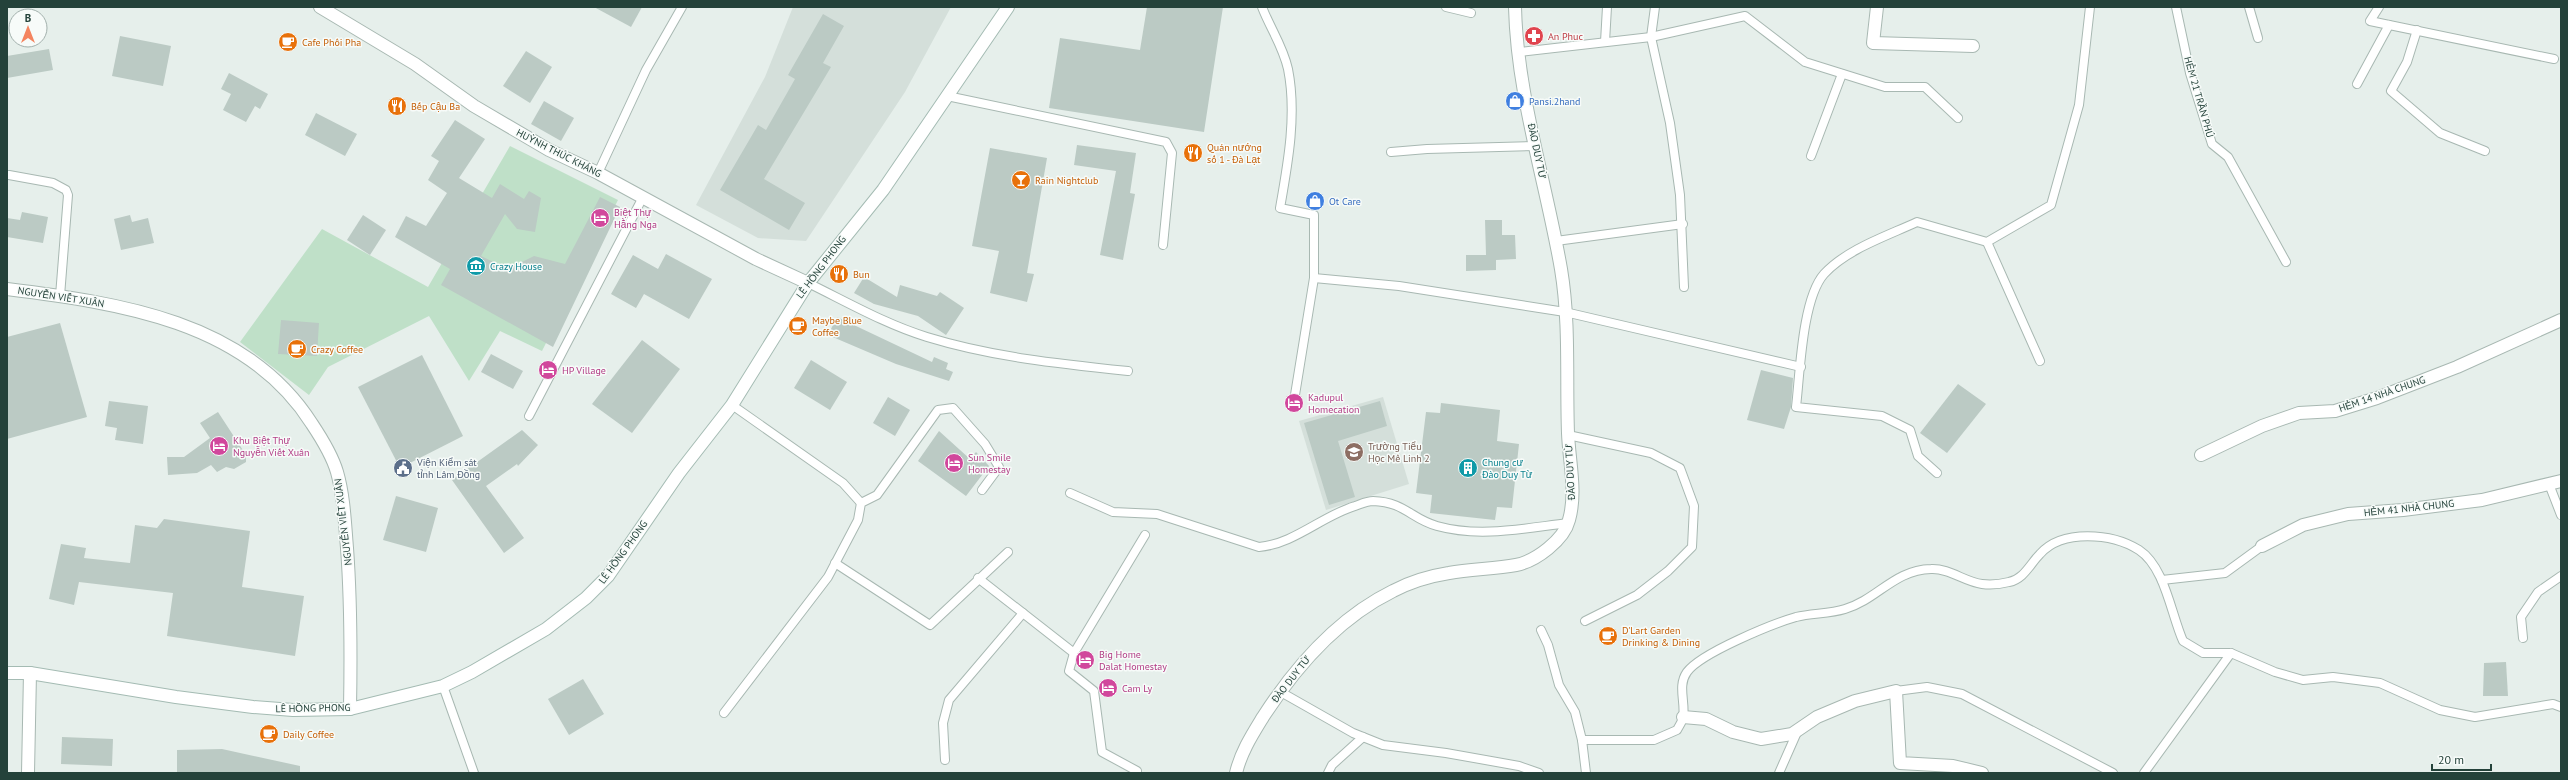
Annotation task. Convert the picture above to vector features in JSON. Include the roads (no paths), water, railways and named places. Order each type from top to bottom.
[{"type":"street","name":"HUỲNH THÚC KHÁNG","points":[[320,7],[415,64],[474,106],[549,150],[598,173],[756,259],[808,282]]},
{"type":"street","name":"LÊ HỒNG PHONG","points":[[7,673],[30,673],[176,698],[253,707],[293,710],[350,708],[443,686],[472,672],[546,629],[586,598],[608,576],[680,472],[732,405],[808,282],[883,190],[1008,7]]},
{"type":"street","name":"ĐÀO DUY TỪ","points":[[1236,773],[1245,746],[1279,691],[1302,662],[1340,626],[1392,591],[1414,582],[1447,573],[1519,565],[1542,552],[1558,539],[1569,523],[1572,479],[1568,435],[1569,358],[1565,312],[1556,241],[1521,74],[1515,7]]},
{"type":"street","points":[[1877,7],[1873,43],[1973,46]]},
{"type":"street","name":"NGUYỄN VIẾT XUÂN","points":[[7,289],[88,299],[167,319],[228,345],[277,379],[297,400],[326,446],[337,472],[346,533],[349,575],[350,708]]},
{"type":"street","name":"HẺM 14 NHÀ CHUNG","points":[[2201,455],[2262,426],[2299,413],[2335,411],[2377,398],[2457,367],[2561,320]]},
{"type":"street","name":"HẺM 41 NHÀ CHUNG","points":[[2262,546],[2303,525],[2348,514],[2403,510],[2482,500],[2561,481]]},
{"type":"street","points":[[28,773],[30,673]]},
{"type":"street","points":[[1683,717],[1706,719],[1733,732],[1762,739],[1792,734],[1817,717],[1855,701],[1896,691],[1900,763],[1953,766],[1982,773]]},
{"type":"lane","points":[[598,173],[646,70],[682,7]]},
{"type":"lane","points":[[1262,7],[1277,35],[1288,69],[1292,112],[1287,169],[1280,208],[1314,215],[1314,278],[1294,401]]},
{"type":"lane","points":[[1446,7],[1471,13]]},
{"type":"lane","points":[[1606,42],[1607,7]]},
{"type":"lane","points":[[1655,7],[1651,37],[1670,123],[1683,224],[1684,287]]},
{"type":"lane","points":[[1937,473],[1918,456],[1910,430],[1882,416],[1796,407],[1808,308],[1823,275],[1844,258],[1917,222],[1988,242],[2051,205],[2079,104],[2090,7]]},
{"type":"lane","name":"HẺM 21 TRẦN PHÚ","points":[[2176,7],[2190,73],[2212,144],[2228,157],[2286,262]]},
{"type":"lane","points":[[2249,7],[2258,38]]},
{"type":"lane","points":[[2379,7],[2370,21],[2554,59]]},
{"type":"lane","points":[[1519,52],[1651,37],[1745,16],[1805,62],[1885,87],[1924,87],[1958,118]]},
{"type":"lane","points":[[2357,84],[2389,25]]},
{"type":"lane","points":[[2417,30],[2407,62],[2391,92],[2440,133],[2485,151]]},
{"type":"lane","points":[[1811,156],[1842,74]]},
{"type":"lane","points":[[947,96],[1166,142],[1172,153],[1162,245]]},
{"type":"lane","points":[[1391,152],[1427,148],[1536,146]]},
{"type":"lane","points":[[9,175],[53,183],[66,190],[68,195],[60,296]]},
{"type":"lane","points":[[529,416],[643,197]]},
{"type":"lane","points":[[1556,241],[1683,224]]},
{"type":"lane","points":[[1988,242],[2040,361]]},
{"type":"lane","points":[[1314,278],[1399,286],[1565,312],[1801,367]]},
{"type":"lane","points":[[808,282],[892,324],[948,343],[1030,360],[1128,372]]},
{"type":"lane","points":[[732,405],[842,483],[861,503]]},
{"type":"lane","points":[[861,503],[877,495],[938,410],[953,408],[985,444],[998,467],[982,490]]},
{"type":"lane","points":[[1568,435],[1651,453],[1680,468],[1694,506],[1692,547],[1668,571],[1637,595],[1585,621]]},
{"type":"lane","points":[[2549,484],[2561,515]]},
{"type":"lane","points":[[1070,493],[1113,512],[1157,514],[1259,547],[1275,546],[1338,511],[1372,501],[1399,505],[1435,526],[1461,532],[1487,533],[1569,523]]},
{"type":"lane","points":[[724,713],[828,576],[858,520],[861,503]]},
{"type":"lane","points":[[1137,772],[1102,752],[1094,691],[1070,671],[1074,654],[1145,535]]},
{"type":"lane","points":[[1582,740],[1654,740],[1677,730],[1683,717],[1681,692],[1686,672],[1718,649],[1796,617],[1845,609],[1870,597],[1900,576],[1932,568],[1982,584],[2010,582],[2027,572],[2040,553],[2056,540],[2084,536],[2111,540],[2138,550],[2151,561],[2162,580],[2183,641],[2203,653],[2231,653],[2275,672],[2303,680],[2332,677],[2380,683],[2410,699],[2440,710],[2475,717],[2553,704],[2561,707]]},
{"type":"lane","points":[[2162,580],[2225,573],[2262,546]]},
{"type":"lane","points":[[834,564],[930,625],[978,578],[1008,552]]},
{"type":"lane","points":[[2523,638],[2521,617],[2538,592],[2561,576]]},
{"type":"lane","points":[[978,578],[1074,654]]},
{"type":"lane","points":[[945,760],[943,723],[949,700],[1023,613]]},
{"type":"lane","points":[[1541,630],[1548,645],[1559,685],[1575,712],[1582,740],[1586,773]]},
{"type":"lane","points":[[2144,773],[2231,653]]},
{"type":"lane","points":[[443,686],[474,773]]},
{"type":"lane","points":[[1896,691],[1927,687],[1962,694],[2113,773]]},
{"type":"lane","points":[[1279,691],[1363,737],[1383,745],[1446,752],[1519,766],[1539,773]]},
{"type":"lane","points":[[1779,773],[1798,729]]},
{"type":"lane","points":[[1328,773],[1332,765],[1363,737]]},
{"type":"place","name":"An Phuc","points":[[1534,36]]},
{"type":"place","name":"Cafe Phôi Pha","points":[[288,42]]},
{"type":"place","name":"Pansi.2hand","points":[[1515,101]]},
{"type":"place","name":"Bếp Cậu Ba","points":[[397,106]]},
{"type":"place","name":"Quán nướng số 1 - Đà Lạt","points":[[1193,153]]},
{"type":"place","name":"Rain Nightclub","points":[[1021,180]]},
{"type":"place","name":"Ot Care","points":[[1315,201]]},
{"type":"place","name":"Biệt Thự Hằng Nga","points":[[600,218]]},
{"type":"place","name":"Crazy House","points":[[476,266]]},
{"type":"place","name":"Bun","points":[[839,274]]},
{"type":"place","name":"Maybe Blue Coffee","points":[[798,326]]},
{"type":"place","name":"Crazy Coffee","points":[[297,349]]},
{"type":"place","name":"HP Village","points":[[548,370]]},
{"type":"place","name":"Kadupul Homecation","points":[[1294,403]]},
{"type":"place","name":"Khu Biệt Thự Nguyễn Viết Xuân","points":[[219,446]]},
{"type":"place","name":"Trường Tiểu Học Mê Linh 2","points":[[1354,452]]},
{"type":"place","name":"Sun Smile Homestay","points":[[954,463]]},
{"type":"place","name":"Viện Kiểm sát tỉnh Lâm Đồng","points":[[403,468]]},
{"type":"place","name":"Chung cư Đào Duy Từ","points":[[1468,468]]},
{"type":"place","name":"D'Lart Garden Drinking & Dining","points":[[1608,636]]},
{"type":"place","name":"Big Home Dalat Homestay","points":[[1085,660]]},
{"type":"place","name":"Cam Ly","points":[[1108,688]]},
{"type":"place","name":"Daily Coffee","points":[[269,734]]}]
